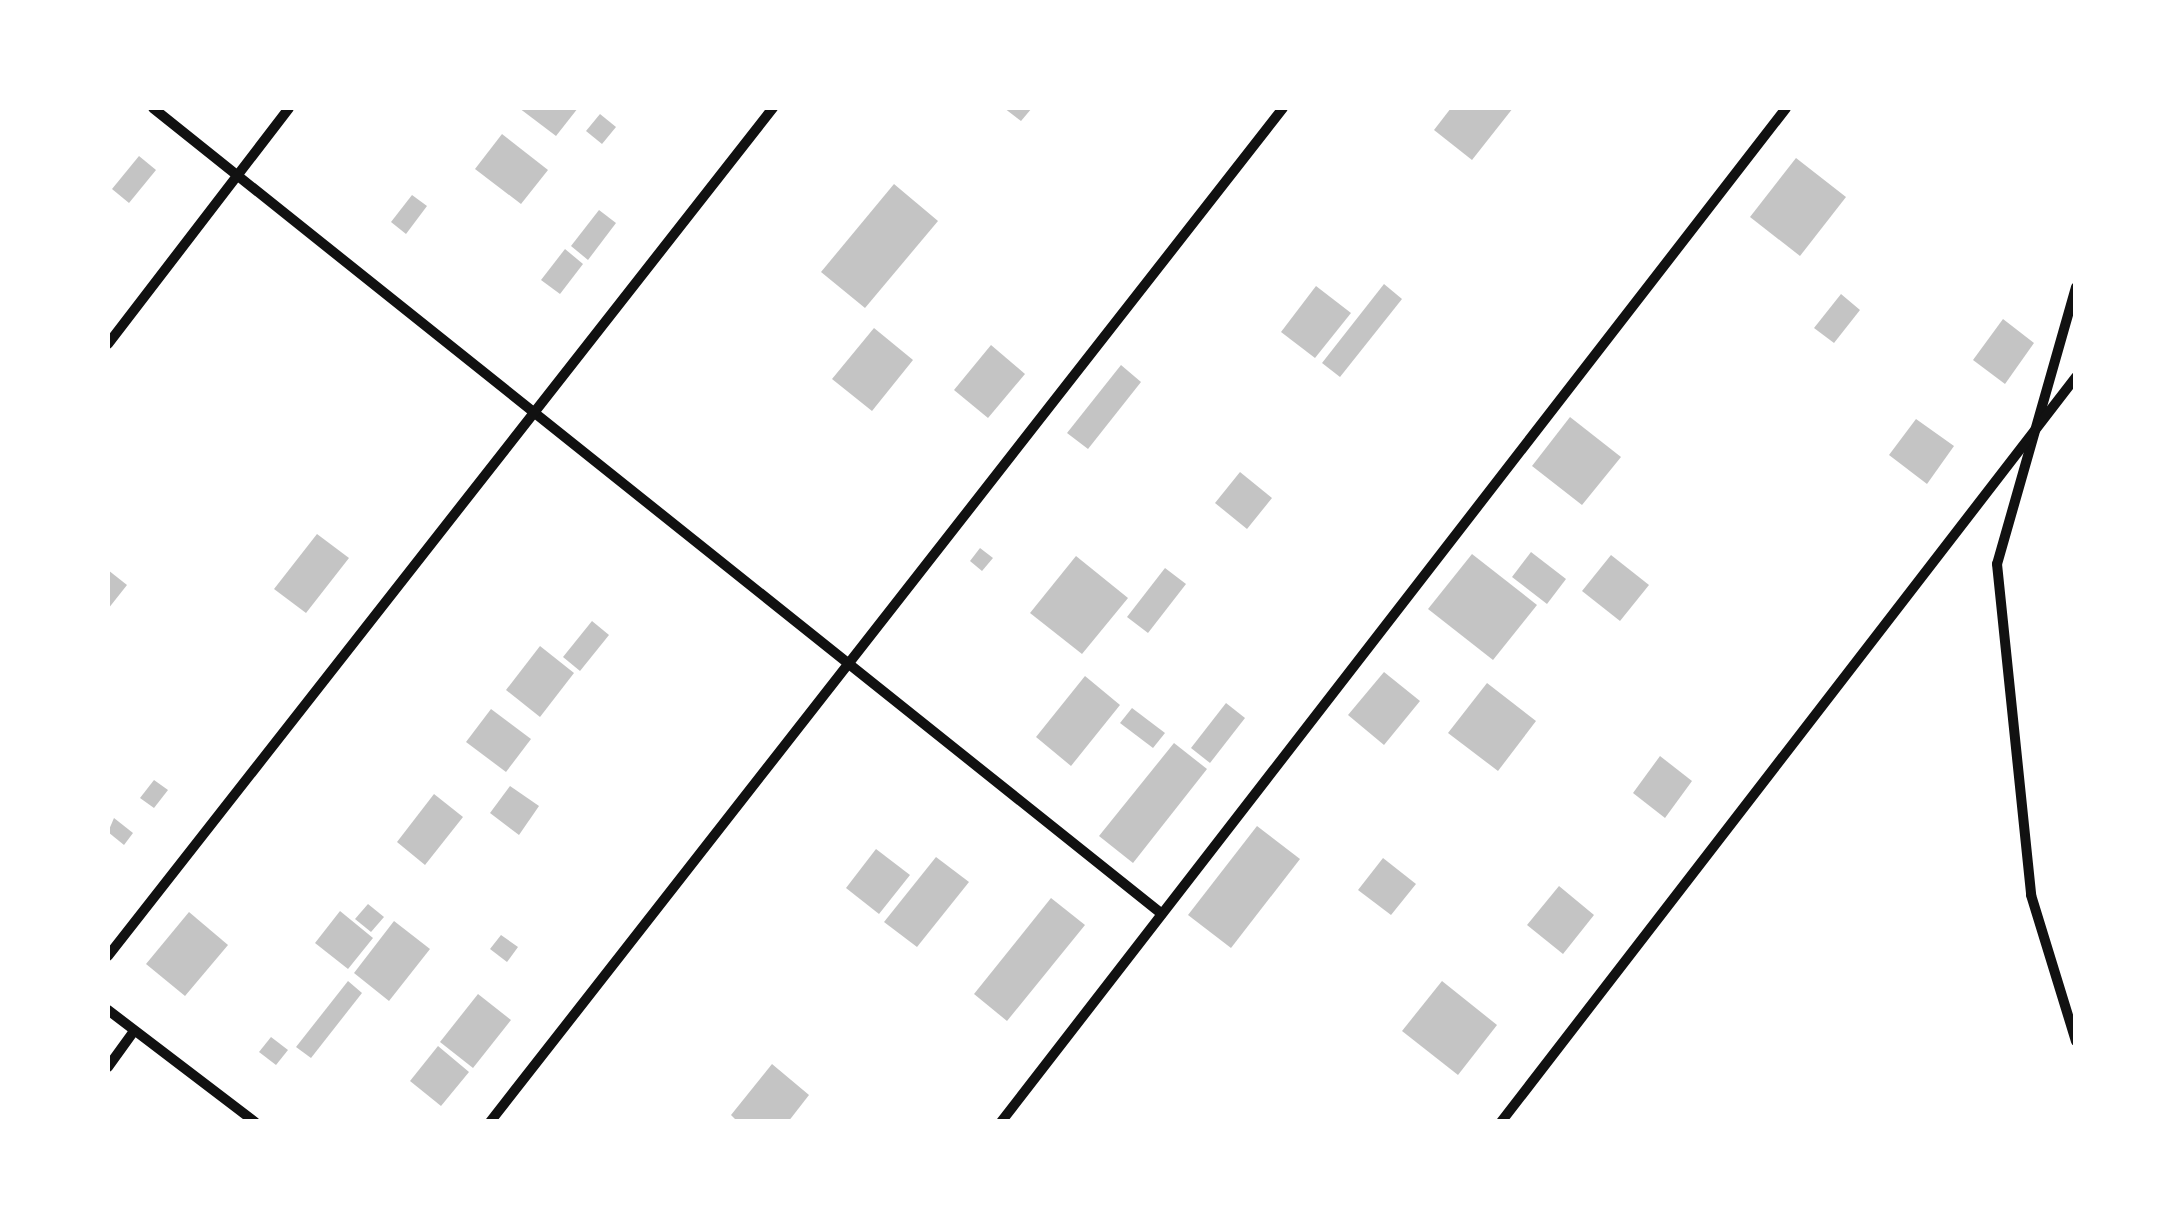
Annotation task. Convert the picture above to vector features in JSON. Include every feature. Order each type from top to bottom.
[{"type":"street","points":[[154,108],[239,172],[1162,914]]},
{"type":"street","points":[[108,344],[289,108]]},
{"type":"street","points":[[108,956],[773,108]]},
{"type":"street","points":[[490,1122],[1283,108]]},
{"type":"street","points":[[1001,1122],[1786,108]]},
{"type":"street","points":[[2076,287],[2043,420],[1997,564],[2032,894],[2076,1041]]},
{"type":"street","points":[[1501,1122],[2076,377]]},
{"type":"street","points":[[108,1010],[255,1122]]},
{"type":"street","points":[[108,1067],[134,1031]]},
{"type":"building","points":[[519,108],[578,108],[556,136]]},
{"type":"building","points":[[1004,108],[1032,108],[1021,121]]},
{"type":"building","points":[[1451,108],[1513,108],[1472,160],[1434,130]]},
{"type":"building","points":[[600,114],[616,127],[602,144],[586,131]]},
{"type":"building","points":[[502,134],[548,170],[521,204],[475,169]]},
{"type":"building","points":[[139,156],[156,170],[129,203],[112,189]]},
{"type":"building","points":[[1796,158],[1846,197],[1800,256],[1750,217]]},
{"type":"building","points":[[894,184],[938,221],[865,308],[821,272]]},
{"type":"building","points":[[412,195],[427,206],[406,234],[391,222]]},
{"type":"building","points":[[599,210],[616,223],[588,260],[571,246]]},
{"type":"building","points":[[565,249],[583,264],[560,294],[541,280]]},
{"type":"building","points":[[1384,284],[1402,299],[1340,377],[1322,363]]},
{"type":"building","points":[[1316,286],[1351,313],[1315,358],[1281,332]]},
{"type":"building","points":[[1841,294],[1860,310],[1834,343],[1814,328]]},
{"type":"building","points":[[2003,319],[2034,343],[2005,384],[1973,360]]},
{"type":"building","points":[[874,328],[913,360],[872,411],[832,379]]},
{"type":"building","points":[[991,345],[1025,374],[988,418],[954,390]]},
{"type":"building","points":[[1121,365],[1141,382],[1088,449],[1067,433]]},
{"type":"building","points":[[1570,417],[1621,457],[1582,505],[1532,466]]},
{"type":"building","points":[[1916,419],[1954,446],[1927,484],[1889,455]]},
{"type":"building","points":[[1240,472],[1272,498],[1247,529],[1215,503]]},
{"type":"building","points":[[317,534],[349,558],[306,613],[274,589]]},
{"type":"building","points":[[980,548],[993,558],[982,571],[970,561]]},
{"type":"building","points":[[1531,552],[1566,579],[1547,604],[1512,577]]},
{"type":"building","points":[[1472,554],[1537,605],[1493,660],[1428,609]]},
{"type":"building","points":[[1611,555],[1649,585],[1620,621],[1582,591]]},
{"type":"building","points":[[1076,556],[1128,598],[1082,654],[1030,613]]},
{"type":"building","points":[[1165,568],[1186,584],[1148,633],[1127,617]]},
{"type":"building","points":[[108,570],[127,585],[108,609]]},
{"type":"building","points":[[592,621],[609,635],[580,671],[563,657]]},
{"type":"building","points":[[540,646],[574,673],[540,717],[506,690]]},
{"type":"building","points":[[1384,672],[1420,701],[1384,745],[1348,715]]},
{"type":"building","points":[[1085,676],[1120,705],[1071,766],[1036,737]]},
{"type":"building","points":[[1487,683],[1536,721],[1498,771],[1448,733]]},
{"type":"building","points":[[1226,703],[1245,718],[1210,763],[1191,748]]},
{"type":"building","points":[[1132,708],[1165,733],[1153,748],[1120,723]]},
{"type":"building","points":[[491,709],[531,739],[506,772],[466,742]]},
{"type":"building","points":[[1174,743],[1207,769],[1133,863],[1099,836]]},
{"type":"building","points":[[1660,756],[1692,781],[1665,818],[1633,793]]},
{"type":"building","points":[[154,780],[168,790],[154,808],[140,798]]},
{"type":"building","points":[[510,786],[539,806],[519,835],[490,813]]},
{"type":"building","points":[[434,794],[463,817],[425,865],[397,842]]},
{"type":"building","points":[[114,818],[133,833],[124,845],[108,832]]},
{"type":"building","points":[[1257,826],[1300,859],[1231,948],[1188,915]]},
{"type":"building","points":[[876,849],[910,875],[879,914],[846,888]]},
{"type":"building","points":[[936,857],[969,882],[917,947],[884,922]]},
{"type":"building","points":[[1383,858],[1416,884],[1391,915],[1358,890]]},
{"type":"building","points":[[1559,886],[1594,915],[1563,954],[1527,925]]},
{"type":"building","points":[[1051,898],[1085,925],[1007,1021],[974,994]]},
{"type":"building","points":[[368,904],[384,917],[371,932],[355,919]]},
{"type":"building","points":[[340,911],[373,938],[348,969],[315,943]]},
{"type":"building","points":[[189,912],[228,945],[185,996],[146,964]]},
{"type":"building","points":[[394,921],[430,949],[389,1001],[354,973]]},
{"type":"building","points":[[501,935],[518,947],[507,962],[490,949]]},
{"type":"building","points":[[348,981],[362,993],[311,1058],[296,1047]]},
{"type":"building","points":[[1442,981],[1497,1025],[1458,1075],[1402,1031]]},
{"type":"building","points":[[478,994],[511,1020],[473,1068],[440,1042]]},
{"type":"building","points":[[271,1037],[288,1050],[276,1065],[259,1052]]},
{"type":"building","points":[[438,1046],[469,1072],[441,1106],[410,1081]]},
{"type":"building","points":[[772,1064],[809,1095],[788,1122],[738,1122],[731,1115]]}]
